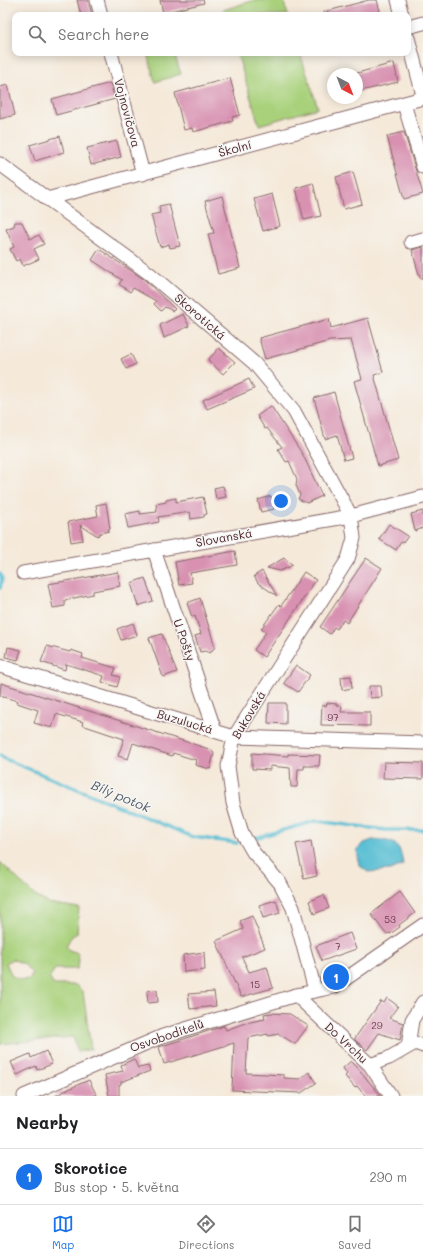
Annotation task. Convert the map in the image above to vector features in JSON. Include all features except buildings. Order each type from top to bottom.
[{"type":"street","points":[[97,0],[100,12]]},
{"type":"street","points":[[398,0],[401,12]]},
{"type":"street","points":[[411,26],[423,23]]},
{"type":"street","points":[[411,50],[423,97]]},
{"type":"street","name":"Vojnovičova","points":[[112,56],[143,174]]},
{"type":"street","name":"Školní","points":[[47,199],[404,104],[423,97]]},
{"type":"street","points":[[404,104],[423,167]]},
{"type":"street","name":"Skorotická","points":[[0,164],[150,274],[254,363],[294,411],[350,516]]},
{"type":"street","name":"Slovanská","points":[[24,573],[350,516],[423,497]]},
{"type":"street","name":"Bukovská","points":[[315,990],[292,908],[280,883],[253,852],[242,833],[233,803],[228,766],[234,737],[348,559],[354,538],[350,516]]},
{"type":"street","name":"U Pošty","points":[[154,550],[215,731]]},
{"type":"street","name":"Buzulucká","points":[[0,666],[234,737],[423,743]]},
{"type":"street","name":"Osvoboditelů","points":[[24,1096],[163,1036],[315,990],[334,987],[423,925]]},
{"type":"street","name":"Do Vrchu","points":[[296,996],[370,1065],[391,1096]]},
{"type":"street","points":[[408,1047],[412,1020],[423,1002]]},
{"type":"street","points":[[370,1065],[389,1058],[415,1043],[423,1046]]},
{"type":"green space","points":[[255,0],[283,0],[287,12],[224,12],[223,10]]},
{"type":"green space","points":[[148,56],[175,56],[181,74],[155,82]]},
{"type":"green space","points":[[238,56],[301,56],[318,108],[259,125]]},
{"type":"green space","points":[[0,862],[35,896],[48,903],[79,908],[77,933],[71,937],[66,946],[69,950],[78,953],[79,961],[77,969],[55,969],[49,978],[54,985],[76,985],[83,992],[91,1049],[78,1052],[73,1037],[0,1044]],"holes":[[[12,959],[24,964],[32,973],[30,979],[21,980],[12,976],[6,963]]]},
{"type":"water","points":[[372,840],[391,842],[395,844],[400,851],[403,865],[390,870],[368,872],[360,866],[357,851],[362,844]]},
{"type":"waterway","name":"Bílý potok","points":[[0,574],[2,579],[0,588]]},
{"type":"waterway","name":"Bílý potok","points":[[0,755],[5,759],[193,837],[237,843]]},
{"type":"waterway","name":"Bílý potok","points":[[255,838],[316,821],[386,830],[423,830]]},
{"type":"place","name":"Skorotice","points":[[336,977]]}]
